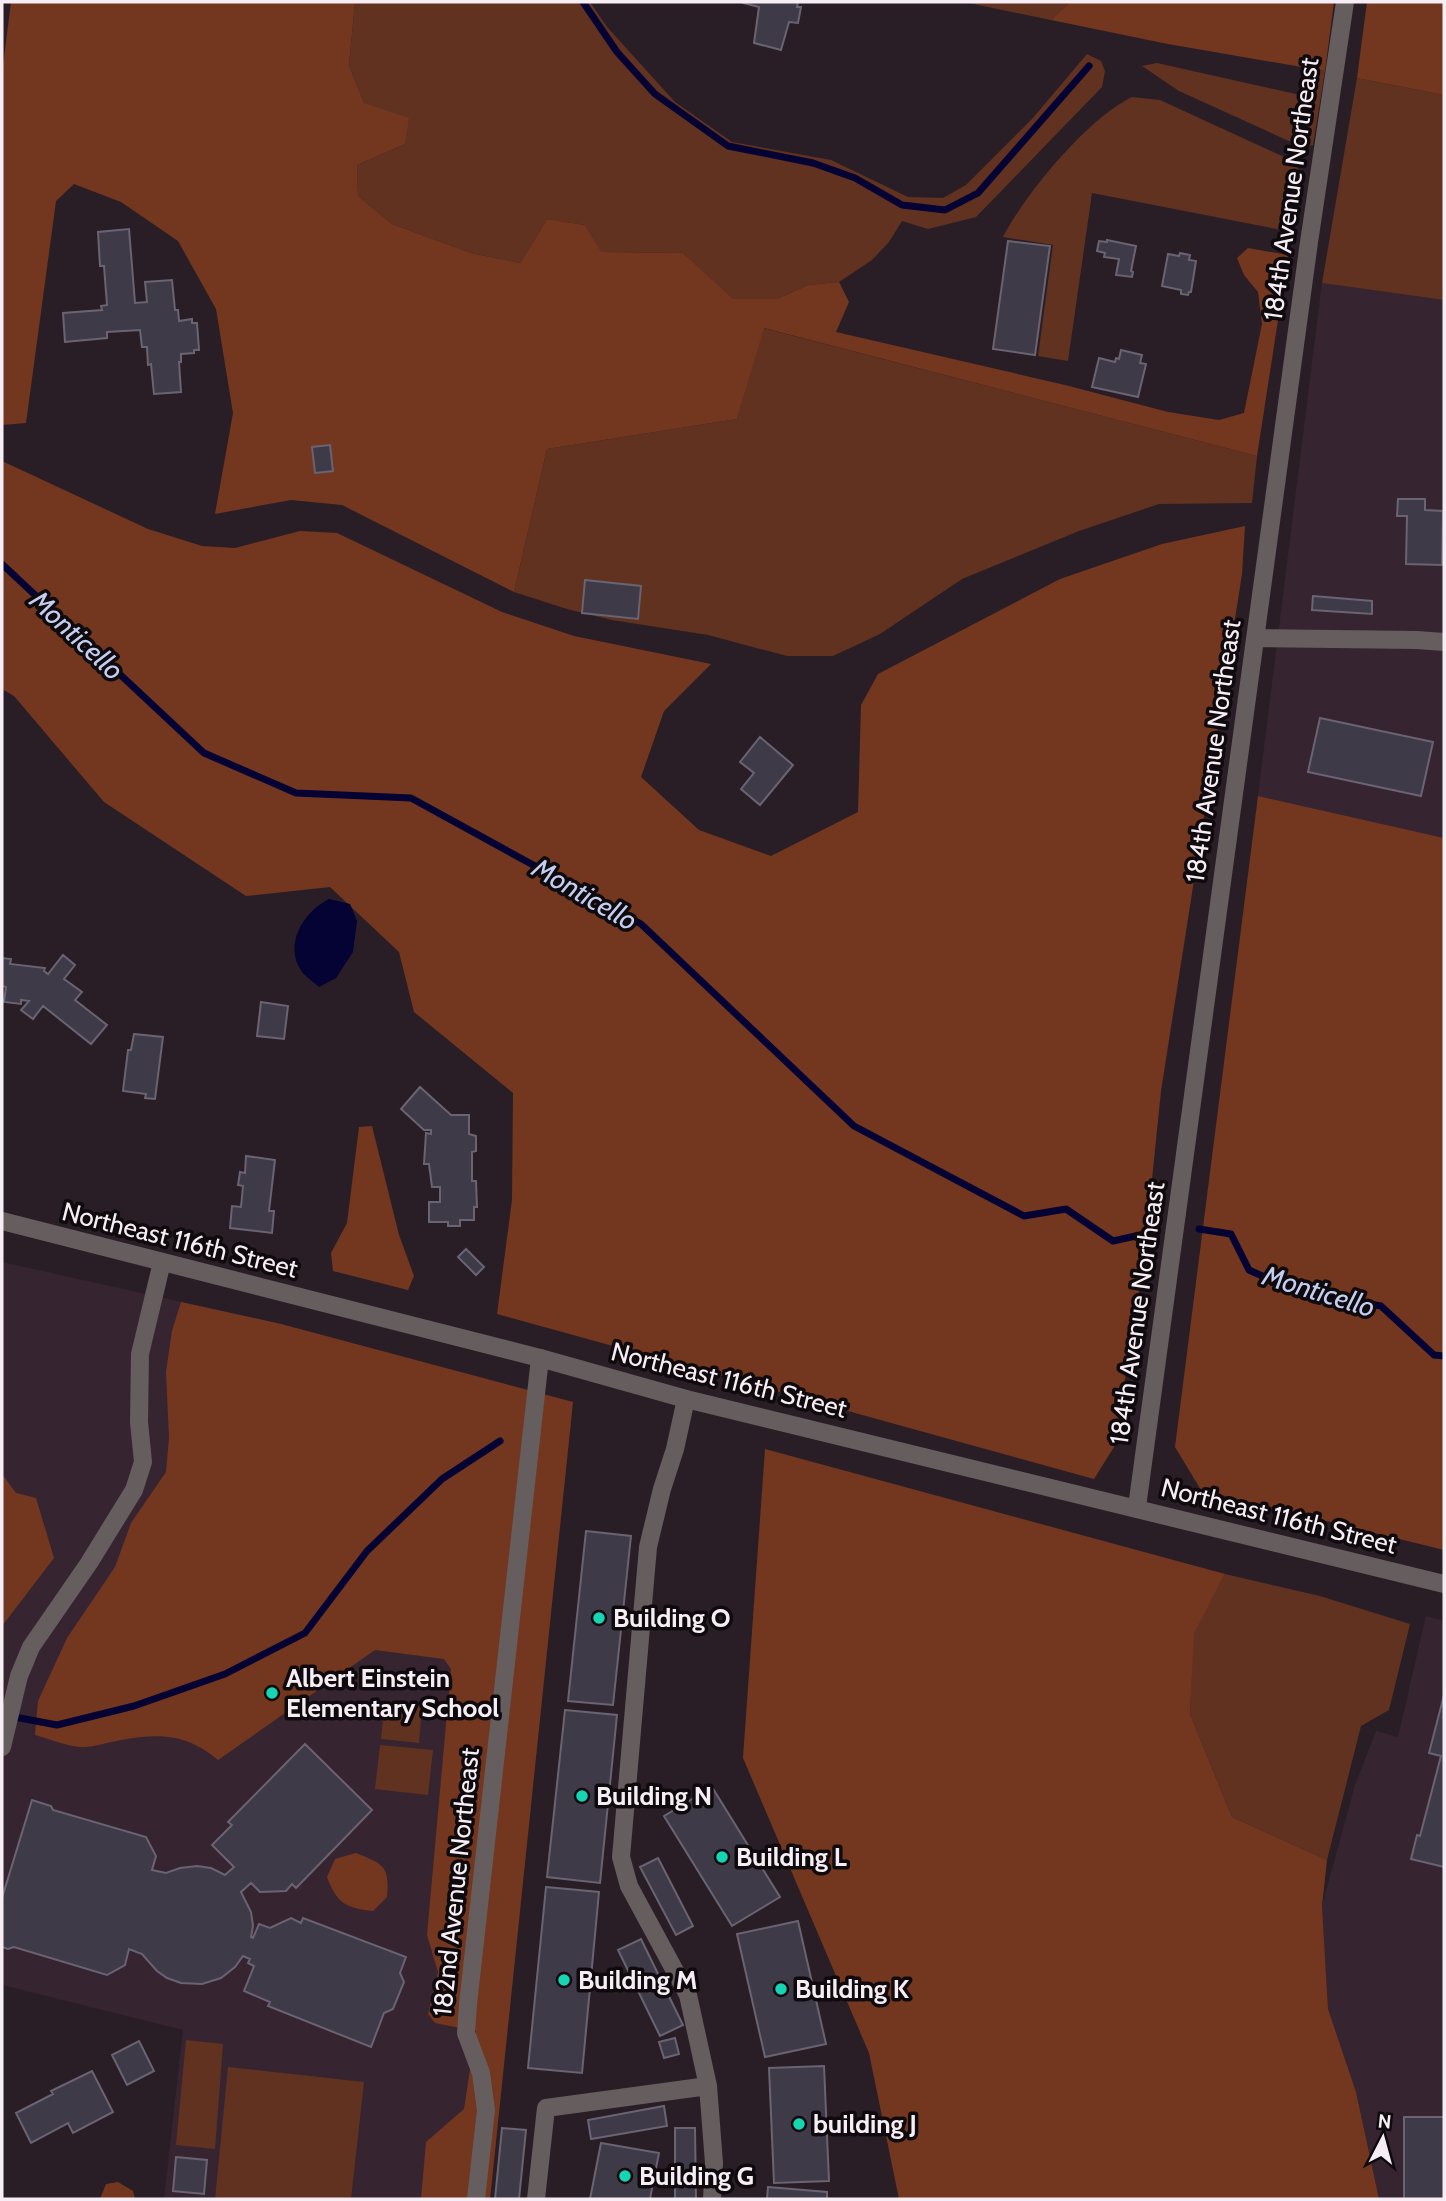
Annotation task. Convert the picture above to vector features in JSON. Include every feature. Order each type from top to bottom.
[{"type":"street","name":"184th Avenue Northeast","points":[[1137,1507],[1309,242],[1345,2]]},
{"type":"street","points":[[1255,638],[1417,639],[1444,642]]},
{"type":"street","name":"Northeast 116th Street","points":[[2,1221],[540,1358],[685,1399],[1137,1507],[1444,1584]]},
{"type":"street","points":[[2,1747],[19,1676],[31,1647],[89,1563],[134,1490],[144,1462],[139,1422],[139,1354],[162,1262]]},
{"type":"street","name":"182nd Avenue Northeast","points":[[475,2199],[486,2110],[481,2073],[466,2033],[468,2004],[540,1358]]},
{"type":"street","points":[[685,1399],[675,1449],[648,1547],[621,1857],[629,1886],[688,1995],[708,2086],[714,2163],[712,2199]]},
{"type":"street","points":[[536,2199],[546,2108],[708,2086]]},
{"type":"shaded area","points":[[11,2],[355,2],[349,65],[364,103],[409,118],[405,144],[357,165],[358,196],[392,224],[471,253],[520,263],[547,219],[585,225],[601,252],[683,253],[733,299],[777,299],[808,285],[839,282],[849,302],[836,332],[1065,385],[1168,412],[1219,420],[1244,413],[1262,324],[1258,292],[1244,275],[1237,258],[1248,248],[1288,255],[1257,456],[764,328],[737,419],[547,449],[514,592],[342,505],[291,500],[215,514],[233,413],[216,309],[178,241],[121,202],[74,184],[56,201],[26,423],[2,425],[2,74]]},
{"type":"shaded area","points":[[355,2],[590,2],[607,27],[675,102],[732,142],[831,160],[908,197],[943,198],[966,185],[1032,119],[1087,54],[1101,61],[1105,71],[1102,87],[976,217],[928,229],[902,221],[889,242],[872,260],[839,282],[808,285],[777,299],[732,299],[683,253],[600,252],[585,225],[547,219],[520,263],[471,253],[392,224],[358,196],[357,165],[405,144],[364,103],[349,65]]},
{"type":"shaded area","points":[[964,2],[1070,2],[1051,20]]},
{"type":"shaded area","points":[[1070,2],[1334,2],[1325,71],[1168,44],[1051,20]]},
{"type":"shaded area","points":[[1367,2],[1444,2],[1444,95],[1357,78]]},
{"type":"shaded area","points":[[1157,63],[1305,96],[1310,69],[1325,71],[1313,145],[1302,147],[1179,91],[1142,66]]},
{"type":"shaded area","points":[[1357,78],[1444,95],[1444,300],[1322,283]]},
{"type":"shaded area","points":[[1132,97],[1160,100],[1295,162],[1301,175],[1292,232],[1092,193],[1068,361],[1038,356],[1053,245],[1003,237],[1026,200],[1059,159],[1096,122]]},
{"type":"shaded area","points":[[1322,283],[1444,300],[1444,838],[1258,796]]},
{"type":"shaded area","points":[[763,328],[1257,456],[1252,503],[1159,504],[1079,531],[962,579],[880,634],[833,656],[787,656],[708,635],[612,620],[514,592],[547,449],[737,419]]},
{"type":"shaded area","points":[[2,461],[148,529],[202,546],[235,548],[300,531],[337,533],[502,612],[574,636],[711,664],[664,711],[641,777],[699,830],[771,856],[858,812],[861,705],[878,674],[1060,579],[1162,544],[1245,526],[1242,574],[1161,1091],[1143,1267],[1114,1447],[1094,1479],[497,1314],[512,1200],[513,1093],[414,1012],[399,952],[330,887],[246,896],[104,802],[14,696],[2,689]]},
{"type":"shaded area","points":[[1258,796],[1444,838],[1444,1550],[1201,1490],[1175,1447]]},
{"type":"shaded area","points":[[329,899],[350,904],[357,921],[353,952],[336,978],[319,987],[302,972],[297,962],[295,940],[311,912]]},
{"type":"shaded area","points":[[372,1126],[399,1235],[414,1276],[408,1290],[333,1271],[331,1253],[347,1223],[359,1127]]},
{"type":"shaded area","name":"Albert Einstein Elementary School","points":[[2,1262],[281,1324],[573,1402],[490,2199],[164,2199],[183,2030],[2,1985]]},
{"type":"shaded area","points":[[181,1302],[281,1324],[573,1402],[490,2199],[421,2199],[426,2142],[464,2109],[476,2031],[435,2023],[428,2014],[438,1972],[427,1935],[451,1669],[444,1659],[375,1650],[218,1760],[207,1751],[184,1740],[161,1736],[77,1747],[35,1735],[38,1701],[67,1638],[115,1567],[131,1523],[166,1472],[169,1438],[166,1372],[172,1331]]},
{"type":"shaded area","points":[[765,1449],[1225,1574],[1194,1633],[1190,1714],[1232,1817],[1327,1860],[1322,1906],[1328,2009],[1356,2092],[1379,2199],[899,2199],[869,2053],[743,1758]]},
{"type":"shaded area","points":[[2,1474],[16,1493],[36,1498],[54,1558],[2,1626]]},
{"type":"shaded area","points":[[1225,1574],[1320,1596],[1410,1624],[1389,1710],[1361,1726],[1327,1860],[1232,1817],[1190,1714],[1193,1633]]},
{"type":"shaded area","points":[[1426,1616],[1444,1621],[1444,2199],[1379,2199],[1356,2092],[1328,2009],[1322,1906],[1355,1785],[1376,1731],[1398,1737]]},
{"type":"shaded area","points":[[385,1700],[422,1705],[419,1743],[381,1739]]},
{"type":"shaded area","points":[[380,1745],[433,1750],[428,1795],[375,1789]]},
{"type":"shaded area","points":[[356,1853],[373,1860],[386,1872],[387,1897],[373,1911],[343,1903],[334,1893],[327,1877],[335,1859]]},
{"type":"shaded area","points":[[186,2040],[223,2044],[215,2149],[176,2145]]},
{"type":"shaded area","points":[[228,2067],[364,2082],[351,2199],[215,2199]]},
{"type":"shaded area","points":[[118,2182],[133,2191],[135,2199],[100,2199],[106,2184]]},
{"type":"building","points":[[743,2],[798,2],[797,7],[801,7],[798,23],[789,22],[781,50],[754,43],[759,7]]},
{"type":"building","points":[[129,229],[135,303],[147,302],[145,282],[172,280],[179,321],[192,319],[192,323],[197,323],[199,350],[181,354],[179,362],[181,392],[154,394],[151,364],[148,365],[147,347],[142,347],[140,330],[107,332],[107,338],[65,342],[63,313],[102,310],[101,306],[107,305],[104,266],[100,266],[98,232]]},
{"type":"building","points":[[1008,241],[1050,246],[1035,355],[993,349]]},
{"type":"building","points":[[1099,241],[1136,246],[1132,277],[1116,275],[1119,259],[1104,257],[1105,253],[1097,251]]},
{"type":"building","points":[[1180,253],[1190,255],[1189,260],[1196,261],[1191,292],[1188,295],[1181,294],[1181,290],[1162,286],[1168,254],[1179,256]]},
{"type":"building","points":[[1121,350],[1142,355],[1140,363],[1146,364],[1138,397],[1092,387],[1099,358],[1115,362],[1116,358],[1119,359]]},
{"type":"building","points":[[330,445],[333,471],[315,473],[312,447]]},
{"type":"building","points":[[1398,499],[1425,499],[1425,510],[1443,511],[1442,565],[1406,564],[1407,516],[1397,516]]},
{"type":"building","points":[[585,580],[641,586],[638,619],[582,613]]},
{"type":"building","points":[[1313,596],[1372,601],[1372,614],[1312,610]]},
{"type":"building","points":[[1320,718],[1433,742],[1421,796],[1308,772]]},
{"type":"building","points":[[760,737],[793,765],[760,805],[741,789],[754,773],[740,762]]},
{"type":"building","points":[[63,955],[75,965],[64,979],[82,992],[75,1000],[107,1025],[91,1044],[43,1006],[33,1019],[21,1010],[29,1001],[21,1000],[21,1004],[4,1002],[6,987],[2,986],[2,958],[11,959],[10,964],[45,968],[44,971],[48,974]]},
{"type":"building","points":[[261,1002],[288,1006],[284,1039],[257,1036]]},
{"type":"building","points":[[134,1034],[163,1037],[155,1099],[145,1098],[146,1094],[123,1091],[128,1050],[131,1050]]},
{"type":"building","points":[[420,1087],[451,1115],[469,1115],[469,1134],[476,1136],[476,1151],[472,1152],[472,1181],[476,1181],[477,1207],[474,1207],[474,1220],[460,1220],[460,1226],[448,1226],[448,1222],[429,1222],[429,1202],[440,1202],[440,1187],[432,1187],[429,1164],[424,1164],[426,1133],[431,1134],[431,1130],[424,1130],[401,1109]]},
{"type":"building","points":[[246,1156],[275,1160],[269,1211],[274,1211],[272,1233],[230,1228],[232,1206],[241,1207],[243,1186],[238,1185],[240,1172],[245,1173]]},
{"type":"building","points":[[466,1249],[484,1267],[476,1275],[458,1257]]},
{"type":"building","name":"Building O","points":[[586,1531],[631,1536],[613,1705],[568,1701]]},
{"type":"building","points":[[1444,1695],[1444,1867],[1411,1859],[1417,1835],[1420,1836],[1441,1756],[1429,1753]]},
{"type":"building","points":[[1444,1695],[1444,1867],[1411,1859],[1417,1835],[1420,1836],[1441,1756],[1429,1753]]},
{"type":"building","name":"Building N","points":[[565,1710],[617,1715],[600,1883],[547,1877]]},
{"type":"building","name":"Albert Einstein Elementary School","points":[[305,1744],[372,1810],[296,1888],[292,1884],[286,1891],[260,1892],[251,1883],[241,1892],[251,1912],[253,1938],[259,1924],[270,1928],[291,1918],[301,1923],[303,1918],[406,1957],[400,1973],[404,1982],[393,2009],[384,2013],[371,2047],[268,2006],[270,2002],[244,1991],[254,1966],[248,1963],[250,1959],[243,1956],[235,1967],[221,1978],[202,1984],[181,1983],[167,1978],[142,1954],[129,1949],[125,1965],[107,1975],[14,1947],[2,1947],[2,1898],[32,1800],[51,1806],[53,1810],[146,1837],[156,1856],[152,1870],[166,1873],[197,1866],[211,1868],[225,1875],[234,1867],[212,1845],[232,1825],[228,1822]]},
{"type":"building","name":"Building L","points":[[712,1787],[780,1897],[732,1926],[664,1816]]},
{"type":"building","points":[[658,1858],[693,1926],[676,1935],[640,1867]]},
{"type":"building","name":"Building M","points":[[546,1887],[599,1892],[582,2073],[528,2068]]},
{"type":"building","name":"Building K","points":[[798,1921],[826,2044],[765,2057],[737,1934]]},
{"type":"building","points":[[641,1939],[683,2025],[660,2036],[618,1950]]},
{"type":"building","points":[[675,2038],[679,2054],[664,2058],[659,2042]]},
{"type":"building","points":[[139,2041],[154,2071],[127,2085],[112,2055]]},
{"type":"building","name":"building J","points":[[824,2066],[829,2181],[774,2183],[769,2068]]},
{"type":"building","points":[[92,2071],[113,2112],[73,2133],[68,2123],[31,2143],[16,2113],[53,2094],[51,2091]]},
{"type":"building","points":[[664,2106],[667,2126],[591,2139],[588,2120]]},
{"type":"building","points":[[1404,2117],[1444,2117],[1444,2199],[1404,2199]]},
{"type":"building","points":[[502,2128],[526,2130],[519,2199],[495,2199]]},
{"type":"building","points":[[675,2128],[695,2128],[696,2199],[675,2199]]},
{"type":"building","name":"Building G","points":[[601,2143],[659,2153],[650,2199],[590,2199]]},
{"type":"building","points":[[176,2157],[207,2160],[204,2194],[173,2191]]},
{"type":"building","points":[[768,2187],[827,2192],[827,2199],[767,2199]]},
{"type":"waterway","points":[[583,2],[617,52],[655,94],[728,146],[813,163],[855,178],[902,205],[945,210],[978,193],[1089,66]]},
{"type":"waterway","name":"Monticello","points":[[2,564],[204,753],[296,793],[411,798],[641,924],[854,1126],[1024,1216],[1066,1209],[1113,1241],[1154,1232]]},
{"type":"waterway","name":"Monticello","points":[[1199,1229],[1231,1234],[1249,1270],[1291,1289],[1381,1306],[1434,1355],[1444,1356]]},
{"type":"waterway","points":[[9,1716],[57,1725],[134,1706],[225,1674],[305,1633],[367,1551],[442,1479],[500,1441]]},
{"type":"place","name":"Building O","points":[[599,1618]]},
{"type":"place","name":"Albert Einstein Elementary School","points":[[272,1693]]},
{"type":"place","name":"Building N","points":[[582,1796]]},
{"type":"place","name":"Building L","points":[[722,1857]]},
{"type":"place","name":"Building M","points":[[564,1980]]},
{"type":"place","name":"Building K","points":[[781,1989]]},
{"type":"place","name":"building J","points":[[799,2124]]},
{"type":"place","name":"Building G","points":[[625,2176]]}]
